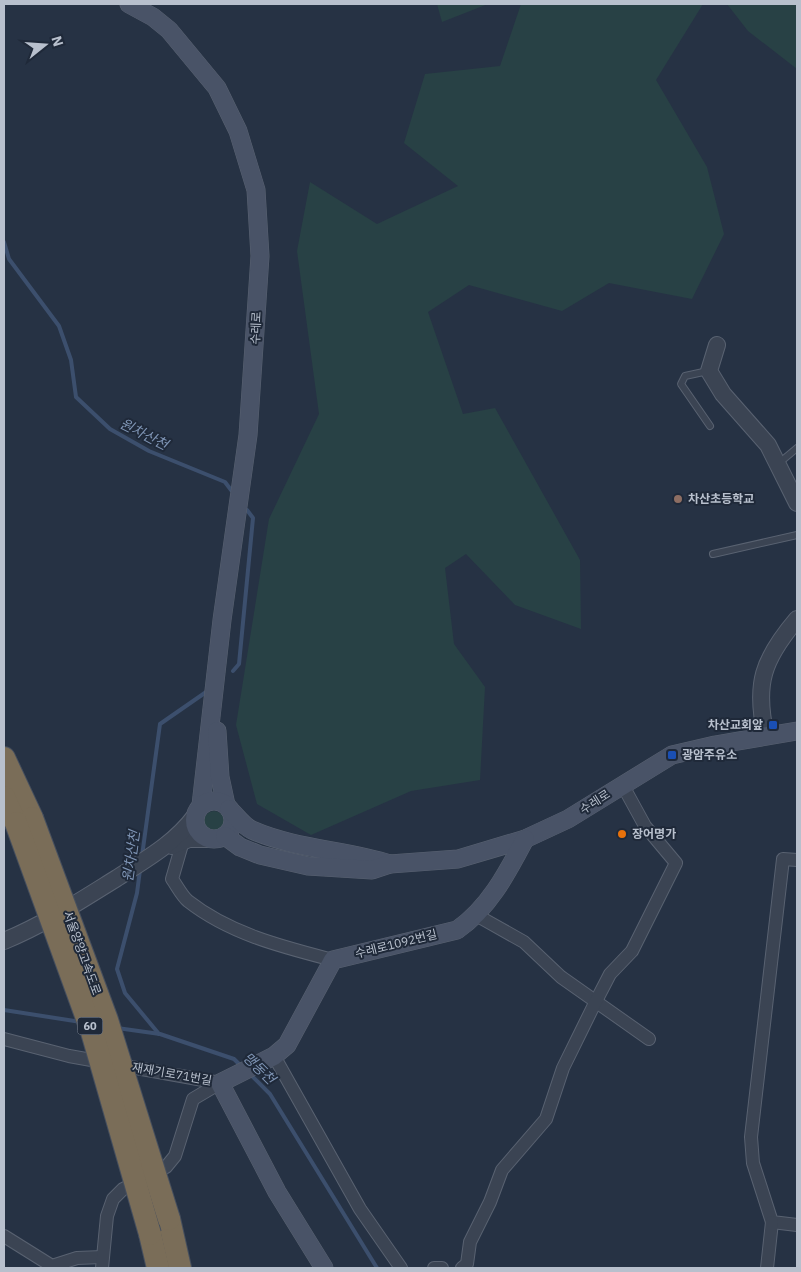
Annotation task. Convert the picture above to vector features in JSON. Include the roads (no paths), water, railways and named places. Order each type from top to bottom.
[{"type":"highway","name":"서울양양고속도로","points":[[4,758],[92,1032],[158,1268]]},
{"type":"highway","name":"서울양양고속도로","points":[[4,797],[24,821],[107,1020],[169,1219],[180,1268]]},
{"type":"main road","name":"수레로","points":[[129,4],[153,17],[169,30],[217,88],[238,131],[256,190],[260,256],[249,426],[222,620],[215,696],[198,811]]},
{"type":"main road","name":"수레로","points":[[215,696],[220,777],[227,807],[250,829],[294,843],[360,855],[390,864]]},
{"type":"main road","name":"수레로","points":[[225,836],[240,847],[260,855],[308,866],[372,870],[390,864],[458,859],[525,839],[568,819],[622,784],[672,755],[797,731]]},
{"type":"main road","points":[[214,801],[227,807],[233,823],[225,836],[216,840],[207,838],[197,830],[198,811],[214,801]]},
{"type":"main road","name":"수레로1092번길","points":[[334,960],[457,930],[483,908],[510,868],[525,839]]},
{"type":"main road","points":[[220,1083],[274,1056],[288,1045],[334,960]]},
{"type":"main road","name":"재재기로71번길","points":[[220,1083],[277,1192],[324,1268]]},
{"type":"street","points":[[717,345],[709,371],[723,394],[768,445],[797,503]]},
{"type":"street","points":[[766,736],[760,707],[761,681],[769,659],[781,638],[797,619]]},
{"type":"street","points":[[462,1268],[467,1264],[470,1242],[490,1202],[502,1170],[546,1119],[563,1068],[595,1003],[610,974],[632,951],[676,863],[645,826],[622,784]]},
{"type":"street","points":[[4,940],[36,927],[163,849],[185,829],[198,811]]},
{"type":"street","points":[[163,849],[182,841],[207,838]]},
{"type":"street","points":[[182,841],[172,879],[186,900],[214,918],[264,942],[334,960]]},
{"type":"street","points":[[767,1268],[772,1222],[754,1163],[751,1137],[783,859],[797,860]]},
{"type":"street","points":[[476,915],[524,942],[561,977],[595,1003],[623,1019],[649,1039]]},
{"type":"street","name":"재재기로71번길","points":[[4,1039],[69,1056],[220,1083]]},
{"type":"street","points":[[274,1056],[360,1209],[401,1268]]},
{"type":"street","points":[[4,1236],[52,1266],[77,1258],[102,1262],[107,1216],[113,1200],[124,1189],[166,1167],[175,1156],[193,1099],[220,1083]]},
{"type":"street","points":[[772,1222],[797,1225]]},
{"type":"street","points":[[434,1268],[442,1268]]},
{"type":"lane","points":[[709,371],[685,376],[681,384],[710,426]]},
{"type":"lane","points":[[778,464],[797,448]]},
{"type":"lane","points":[[712,554],[797,535]]},
{"type":"waterway","name":"원차산천","points":[[4,242],[9,259],[59,326],[71,360],[76,397],[110,429],[149,451],[225,482],[231,490]]},
{"type":"waterway","name":"원차산천","points":[[233,671],[239,664],[253,518],[247,510]]},
{"type":"waterway","name":"원차산천","points":[[142,856],[160,724],[209,690]]},
{"type":"waterway","name":"원차산천","points":[[140,870],[137,893],[117,969],[125,993],[159,1034]]},
{"type":"waterway","name":"맹동천","points":[[4,1010],[81,1022]]},
{"type":"waterway","name":"맹동천","points":[[117,1028],[160,1034],[234,1059],[242,1067]]},
{"type":"waterway","name":"맹동천","points":[[249,1073],[270,1094],[377,1268]]},
{"type":"place","name":"차산초등학교","points":[[678,499]]},
{"type":"place","name":"차산교회앞","points":[[773,725]]},
{"type":"place","name":"광암주유소","points":[[672,755]]},
{"type":"place","name":"장어명가","points":[[622,834]]}]
